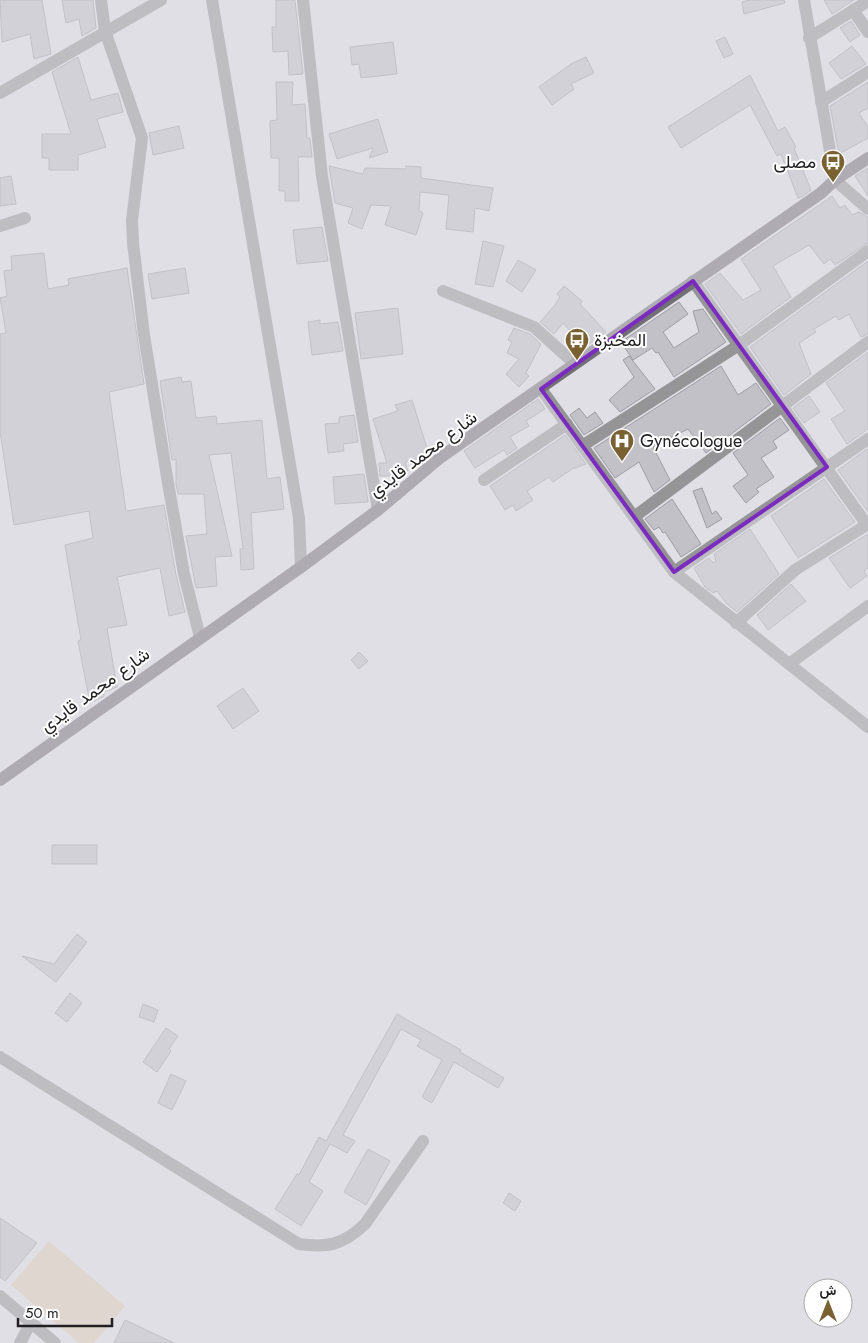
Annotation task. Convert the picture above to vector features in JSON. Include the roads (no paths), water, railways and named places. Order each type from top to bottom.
[{"type":"main road","name":"شارع محمد قايدي","points":[[0,780],[200,637],[302,567],[378,510],[441,457],[541,389],[574,363],[821,194],[835,180],[868,158]]},
{"type":"street","points":[[100,0],[105,31],[142,138],[132,220],[134,253],[144,335],[168,483],[184,574],[200,637]]},
{"type":"street","points":[[0,93],[161,0]]},
{"type":"street","points":[[212,0],[290,460],[299,518],[302,567]]},
{"type":"street","points":[[303,0],[322,176],[378,510]]},
{"type":"street","points":[[804,0],[809,38],[835,180],[868,209]]},
{"type":"street","points":[[809,38],[868,1]]},
{"type":"street","points":[[853,10],[868,32]]},
{"type":"street","points":[[821,102],[868,72]]},
{"type":"street","points":[[0,226],[24,218]]},
{"type":"street","points":[[582,446],[739,345],[868,251]]},
{"type":"street","points":[[693,281],[867,525],[795,570],[736,623]]},
{"type":"street","points":[[443,291],[534,327],[574,363]]},
{"type":"street","points":[[634,518],[868,342]]},
{"type":"street","points":[[541,389],[674,572],[868,727]]},
{"type":"street","points":[[484,480],[567,424]]},
{"type":"street","points":[[674,572],[868,439]]},
{"type":"street","points":[[789,664],[868,606]]},
{"type":"street","points":[[0,1057],[299,1244],[318,1247],[339,1243],[354,1235],[365,1224],[423,1141]]},
{"type":"street","points":[[0,1296],[56,1343]]},
{"type":"street","points":[[20,1343],[31,1322]]},
{"type":"place","name":"مصلى","points":[[833,183]]},
{"type":"place","name":"المخبزة","points":[[577,361]]},
{"type":"place","name":"Gynécologue","points":[[622,462]]}]
